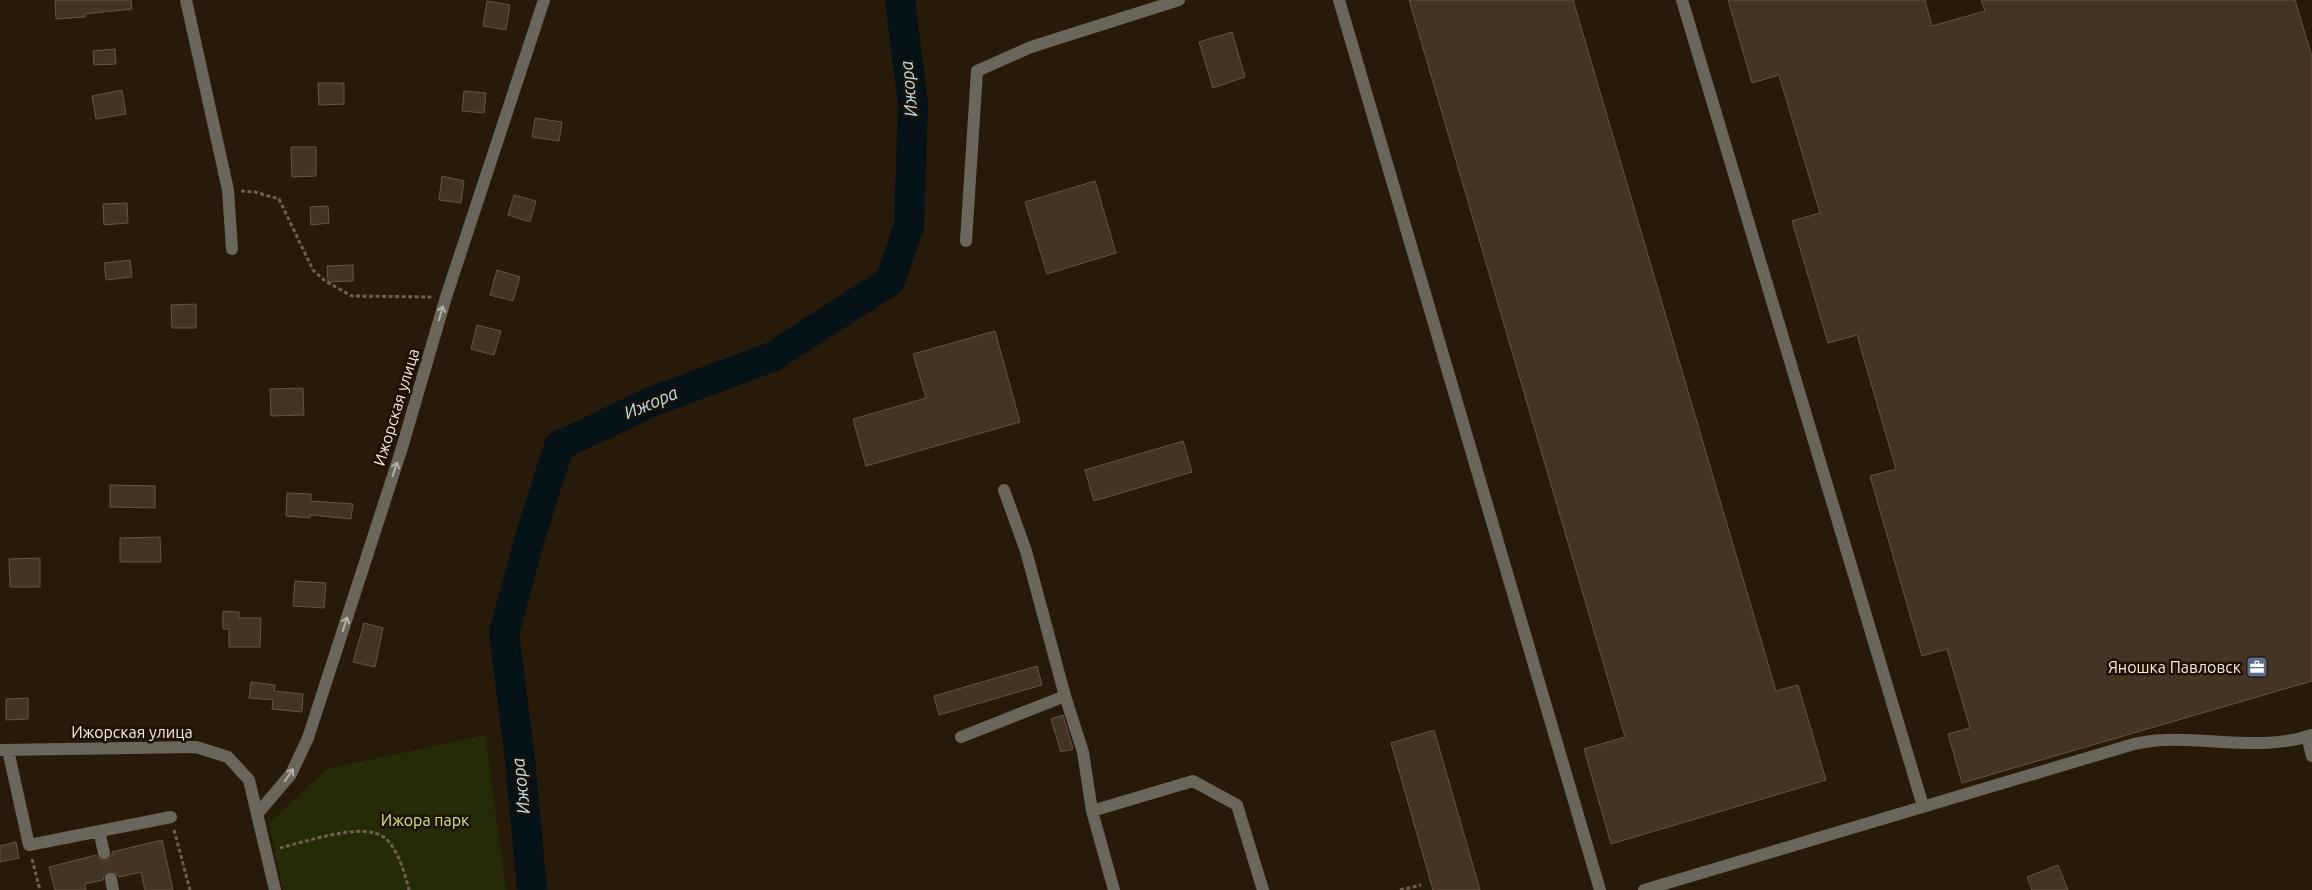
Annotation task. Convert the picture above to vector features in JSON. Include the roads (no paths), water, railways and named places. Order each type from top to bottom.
[{"type":"street","points":[[186,0],[228,190],[232,249]]},
{"type":"street","name":"Ижорская улица","points":[[258,813],[291,774],[308,738],[401,451],[446,297],[544,0]]},
{"type":"street","points":[[966,241],[977,71],[1031,47],[1179,0]]},
{"type":"street","points":[[1339,0],[1600,890]]},
{"type":"street","points":[[1682,0],[1924,806]]},
{"type":"street","points":[[1004,490],[1026,551],[1065,696],[1083,752],[1092,811],[1114,890]]},
{"type":"street","points":[[961,737],[1065,696]]},
{"type":"street","points":[[1644,890],[2134,744],[2164,740],[2278,741],[2310,736],[2312,756]]},
{"type":"street","name":"Ижорская улица","points":[[4,750],[196,747],[228,757],[249,780],[275,890]]},
{"type":"street","points":[[4,750],[29,845],[171,817]]},
{"type":"street","points":[[1092,811],[1193,781],[1237,804],[1263,890]]},
{"type":"street","points":[[99,831],[104,854]]},
{"type":"waterway","name":"Ижора","points":[[532,890],[520,759],[504,633],[531,534],[559,446],[651,402],[772,357],[890,281],[909,226],[913,104],[900,0]]},
{"type":"tunnel","points":[[104,853],[111,879]]},
{"type":"place","name":"Яношка Павловск","points":[[2257,667]]},
{"type":"park label","name":"Ижора парк","points":[[425,820]]}]
